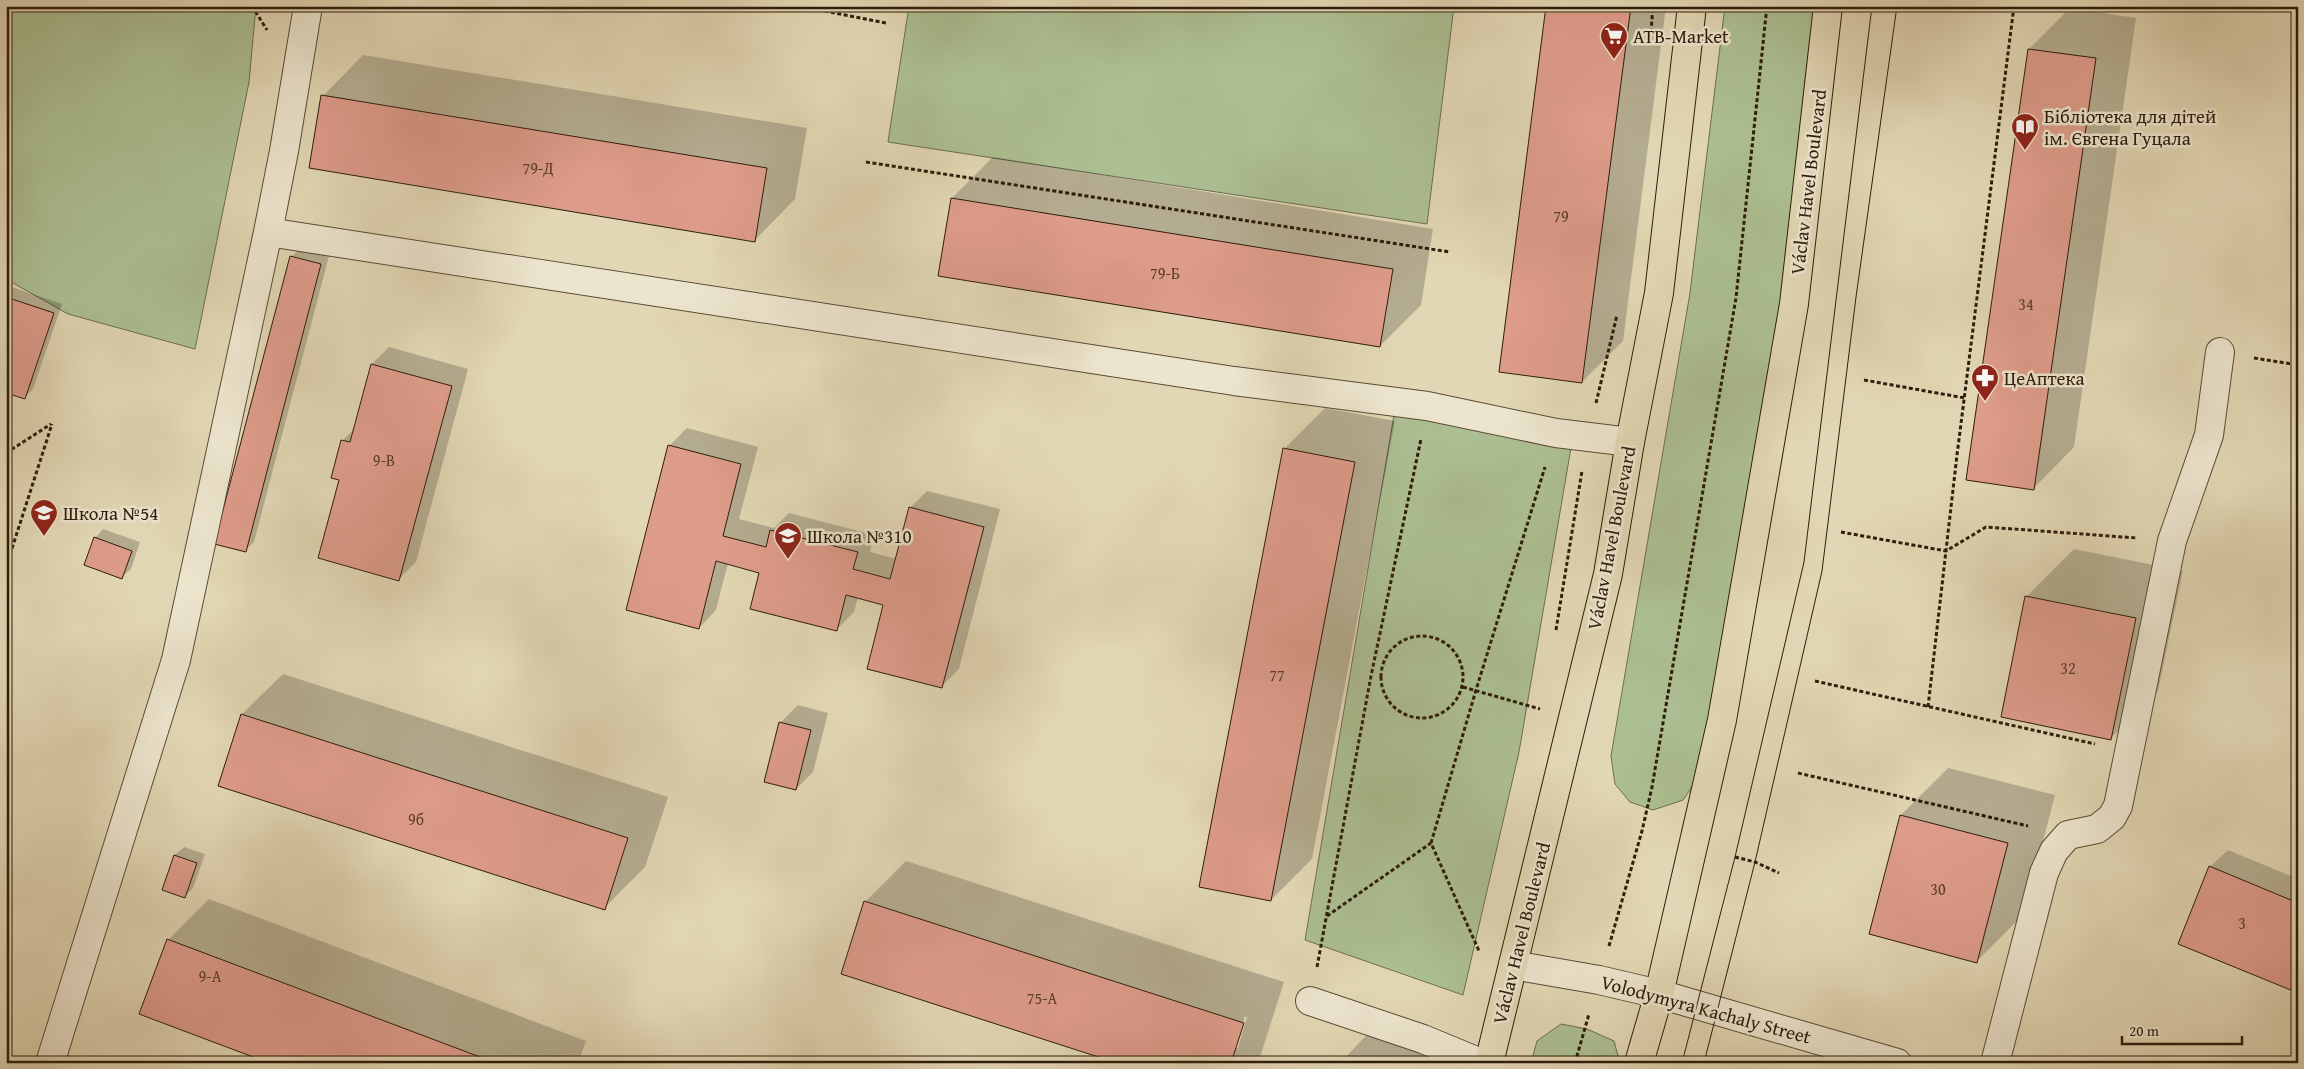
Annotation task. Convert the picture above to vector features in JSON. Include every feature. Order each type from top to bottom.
[{"type":"main road","name":"Václav Havel Boulevard","points":[[1489,1063],[1608,574],[1630,442],[1659,293],[1692,6]]},
{"type":"main road","name":"Václav Havel Boulevard","points":[[1638,1063],[1659,994],[1722,720],[1794,304],[1828,6]]},
{"type":"street","points":[[50,1063],[176,660],[268,232],[284,151],[308,6]]},
{"type":"street","points":[[268,232],[1234,381],[1427,406],[1556,433],[1630,442]]},
{"type":"street","points":[[1994,1063],[2044,873],[2054,851],[2068,835],[2097,829],[2112,817],[2118,806],[2172,541],[2209,435],[2220,352]]},
{"type":"street","name":"Volodymyra Kachaly Street","points":[[1513,964],[1599,980],[1659,994],[1897,1063]]},
{"type":"street","points":[[1310,1001],[1423,1039],[1481,1063]]},
{"type":"path","points":[[798,6],[886,23]]},
{"type":"path","points":[[1649,55],[1653,6]]},
{"type":"path","points":[[1575,1063],[1642,831],[1654,778],[1736,298],[1767,6]]},
{"type":"path","points":[[1928,707],[2014,6]]},
{"type":"path","points":[[866,162],[1450,252]]},
{"type":"path","points":[[1556,632],[1588,437],[1617,313]]},
{"type":"path","points":[[2220,352],[2298,366]]},
{"type":"path","points":[[1864,380],[1965,398]]},
{"type":"path","points":[[1310,1001],[1371,676],[1427,406]]},
{"type":"path","points":[[6,453],[52,424],[6,567]]},
{"type":"path","points":[[1326,916],[1431,843],[1476,690],[1556,433]]},
{"type":"path","points":[[1841,532],[1946,552],[1986,527],[2172,541]]},
{"type":"path","points":[[1427,635],[1444,641],[1456,653],[1463,669],[1463,687],[1455,703],[1441,714],[1424,719],[1407,716],[1395,708],[1386,697],[1381,684],[1381,670],[1387,655],[1397,643],[1411,636],[1427,635]]},
{"type":"path","points":[[1371,676],[1381,670]]},
{"type":"path","points":[[1814,682],[2130,752]]},
{"type":"path","points":[[1463,687],[1542,710]]},
{"type":"path","points":[[1542,715],[1544,700]]},
{"type":"path","points":[[1798,773],[2068,835]]},
{"type":"path","points":[[1431,843],[1481,954]]},
{"type":"path","points":[[1735,858],[1755,862],[1779,873]]},
{"type":"green space","points":[[6,6],[256,6],[249,82],[195,349],[68,314],[6,279]]},
{"type":"green space","points":[[909,6],[1454,6],[1427,224],[888,142]]},
{"type":"green space","points":[[1725,6],[1814,6],[1785,298],[1701,774],[1683,800],[1653,810],[1630,802],[1615,784],[1611,756],[1690,293]]},
{"type":"green space","points":[[1394,415],[1572,442],[1519,752],[1463,995],[1305,940]]},
{"type":"green space","points":[[1561,1024],[1587,1029],[1614,1041],[1620,1063],[1531,1063],[1537,1041]]},
{"type":"building","points":[[1546,6],[1631,6],[1582,383],[1499,372]]},
{"type":"building","points":[[2028,49],[2096,58],[2034,490],[1966,480]]},
{"type":"building","points":[[321,95],[767,168],[755,242],[309,168]]},
{"type":"building","points":[[951,198],[1393,269],[1380,347],[938,276]]},
{"type":"building","points":[[290,256],[321,264],[246,552],[214,544]]},
{"type":"building","points":[[6,297],[54,313],[25,399],[6,393]]},
{"type":"building","points":[[371,364],[452,386],[399,581],[318,558],[339,480],[331,478],[341,440],[350,442]]},
{"type":"building","points":[[668,445],[741,464],[723,536],[766,547],[770,530],[858,552],[853,569],[890,579],[909,507],[984,527],[942,688],[867,669],[883,605],[846,595],[837,631],[750,609],[759,573],[716,561],[699,629],[626,610]]},
{"type":"building","points":[[1283,448],[1355,462],[1271,901],[1199,887]]},
{"type":"building","points":[[94,537],[132,551],[122,579],[84,565]]},
{"type":"building","points":[[2025,596],[2136,618],[2111,740],[2001,717]]},
{"type":"building","points":[[241,714],[628,838],[605,910],[218,786]]},
{"type":"building","points":[[779,722],[811,730],[796,790],[764,782]]},
{"type":"building","points":[[1900,815],[2008,843],[1977,963],[1869,934]]},
{"type":"building","points":[[174,855],[197,863],[185,898],[162,890]]},
{"type":"building","points":[[2209,866],[2298,903],[2298,993],[2178,944]]},
{"type":"building","points":[[864,901],[1244,1023],[1231,1063],[1117,1063],[841,974]]},
{"type":"building","points":[[167,939],[496,1063],[269,1063],[139,1014]]},
{"type":"tram line","points":[[1682,1063],[1735,857],[1804,562],[1872,6]]},
{"type":"tram line","points":[[1704,1063],[1755,862],[1822,571],[1856,297],[1897,6]]},
{"type":"place","name":"ATB-Market","points":[[1614,60]]},
{"type":"place","name":"Бібліотека для дітей ім. Євгена Гуцала","points":[[2025,151]]},
{"type":"place","name":"ЦеАптека","points":[[1985,402]]},
{"type":"place","name":"Школа №54","points":[[44,537]]},
{"type":"place","name":"Школа №310","points":[[788,560]]}]
